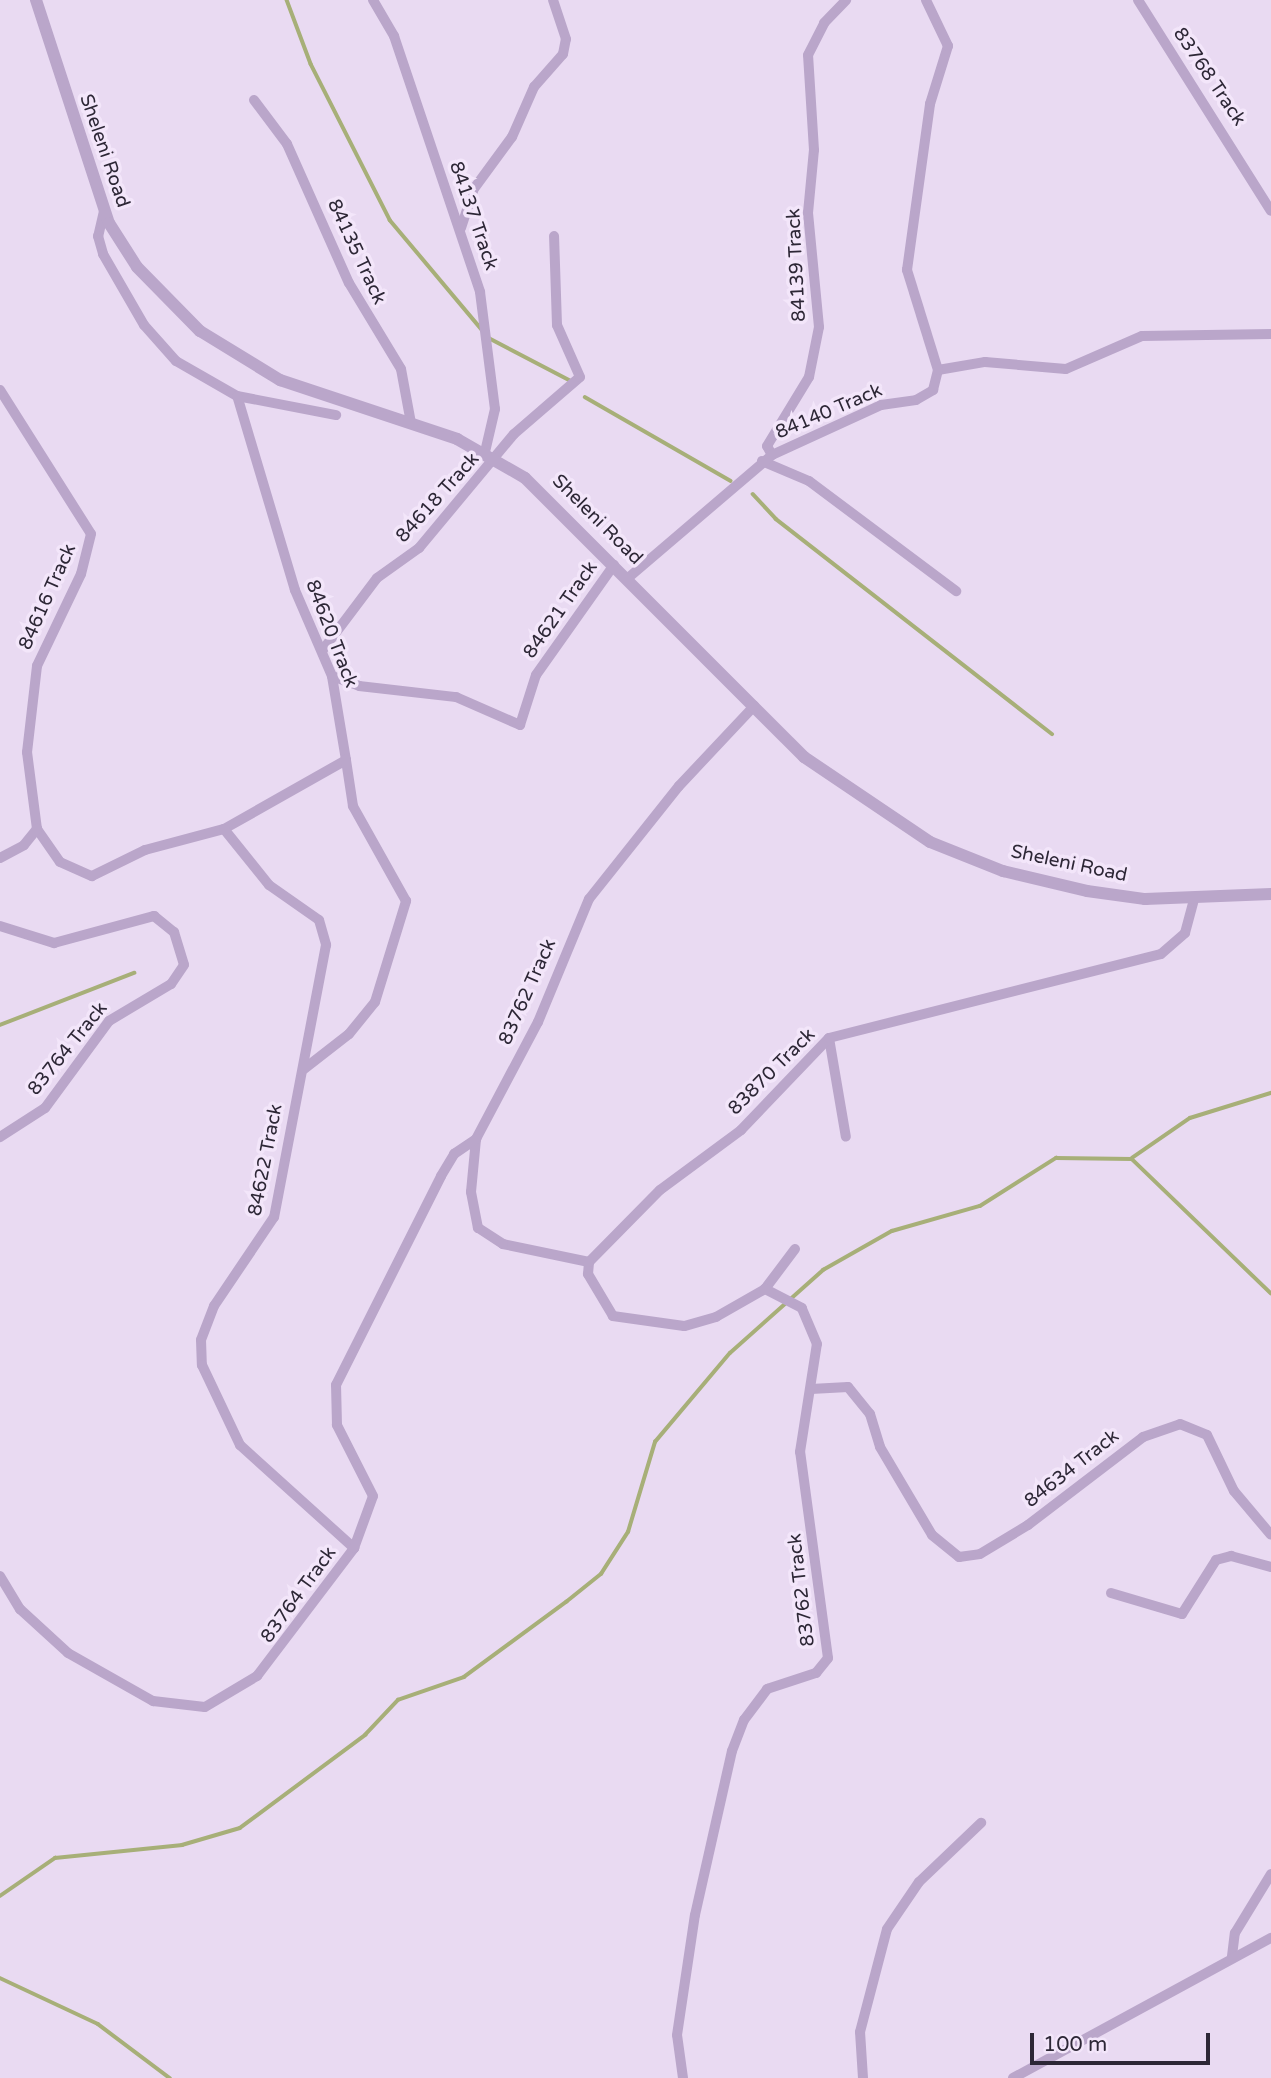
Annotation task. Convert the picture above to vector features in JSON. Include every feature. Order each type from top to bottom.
[{"type":"street","name":"Sheleni Road","points":[[36,0],[104,212],[136,267],[200,331],[280,380],[411,423],[491,456],[552,499],[804,757],[930,842],[1040,882],[1194,900],[1271,894]]},
{"type":"street","name":"84137 Track","points":[[373,0],[394,36],[480,292],[494,379],[491,456]]},
{"type":"street","points":[[461,229],[473,190],[512,137],[534,87],[562,54],[566,39],[553,0]]},
{"type":"street","name":"84139 Track","points":[[767,454],[803,393],[815,353],[819,299],[808,213],[814,150],[806,69],[813,39],[846,0]]},
{"type":"street","points":[[926,0],[948,46],[930,104],[907,270],[937,370],[985,362],[1066,369],[1142,336],[1224,332],[1271,334]]},
{"type":"street","name":"83768 Track","points":[[1138,0],[1271,211]]},
{"type":"street","name":"84135 Track","points":[[254,100],[287,144],[349,283],[401,369],[411,423]]},
{"type":"street","points":[[104,212],[99,245],[144,325],[177,361],[237,396],[336,415]]},
{"type":"street","name":"84618 Track","points":[[322,651],[369,587],[419,548],[491,456],[580,377],[557,325],[554,236]]},
{"type":"street","name":"84140 Track","points":[[628,578],[767,454],[881,405],[925,396],[937,370]]},
{"type":"street","name":"84616 Track","points":[[0,390],[91,534],[81,574],[37,666],[27,752],[37,829]]},
{"type":"street","name":"84620 Track","points":[[237,396],[284,558],[332,676],[353,806],[407,901],[374,1002],[349,1034],[304,1069]]},
{"type":"street","points":[[767,454],[808,481],[956,591]]},
{"type":"street","name":"84621 Track","points":[[332,676],[359,686],[456,697],[520,725],[536,675],[614,565]]},
{"type":"street","name":"83762 Track","points":[[589,1262],[503,1244],[478,1228],[471,1192],[476,1139],[538,1022],[589,899],[705,756],[754,706]]},
{"type":"street","points":[[0,859],[24,845],[37,829],[74,870],[92,876],[145,850],[224,829],[346,760]]},
{"type":"street","name":"84622 Track","points":[[224,829],[269,885],[323,926],[324,961],[270,1230],[214,1306],[201,1340],[202,1365],[240,1445],[354,1548]]},
{"type":"street","name":"83870 Track","points":[[589,1262],[660,1190],[741,1130],[829,1038],[1161,954],[1185,933],[1194,900]]},
{"type":"street","name":"83764 Track","points":[[0,926],[54,943],[154,916],[174,932],[184,965],[171,984],[109,1021],[45,1108],[0,1137]]},
{"type":"street","points":[[829,1038],[846,1137]]},
{"type":"street","name":"83764 Track","points":[[0,1576],[34,1624],[90,1670],[153,1701],[195,1709],[232,1696],[270,1665],[354,1548],[373,1496],[337,1425],[336,1385],[427,1199],[454,1154],[476,1139]]},
{"type":"street","points":[[589,1262],[593,1291],[613,1316],[675,1326],[716,1317],[765,1289],[795,1249]]},
{"type":"street","name":"83762 Track","points":[[683,2078],[677,2035],[695,1915],[732,1751],[744,1720],[767,1689],[816,1673],[828,1658],[800,1452],[818,1356],[809,1322],[793,1300],[765,1289]]},
{"type":"street","name":"84634 Track","points":[[811,1389],[848,1387],[870,1415],[880,1447],[932,1535],[959,1557],[980,1554],[1028,1525],[1143,1437],[1180,1424],[1207,1435],[1234,1491],[1271,1535]]},
{"type":"street","points":[[1111,1593],[1182,1614],[1216,1560],[1231,1556],[1271,1567]]},
{"type":"street","points":[[863,2078],[860,2032],[887,1929],[919,1882],[981,1823]]},
{"type":"street","points":[[1232,1956],[1235,1933],[1271,1874]]},
{"type":"street","points":[[1013,2078],[1232,1956],[1271,1938]]},
{"type":"waterway","points":[[287,0],[311,64],[390,220],[483,331]]},
{"type":"waterway","points":[[487,337],[571,381]]},
{"type":"waterway","points":[[585,397],[731,481]]},
{"type":"waterway","points":[[753,494],[776,519],[1052,734]]},
{"type":"waterway","points":[[0,1025],[134,973]]},
{"type":"waterway","points":[[1132,1158],[1190,1118],[1271,1093]]},
{"type":"waterway","points":[[0,1896],[55,1858],[182,1845],[240,1828],[365,1735],[398,1700],[464,1677],[566,1602],[601,1574],[628,1532],[655,1442],[730,1353],[823,1270],[892,1231],[980,1206],[1056,1158],[1132,1159],[1271,1293]]},
{"type":"waterway","points":[[0,1978],[98,2024],[170,2078]]}]
